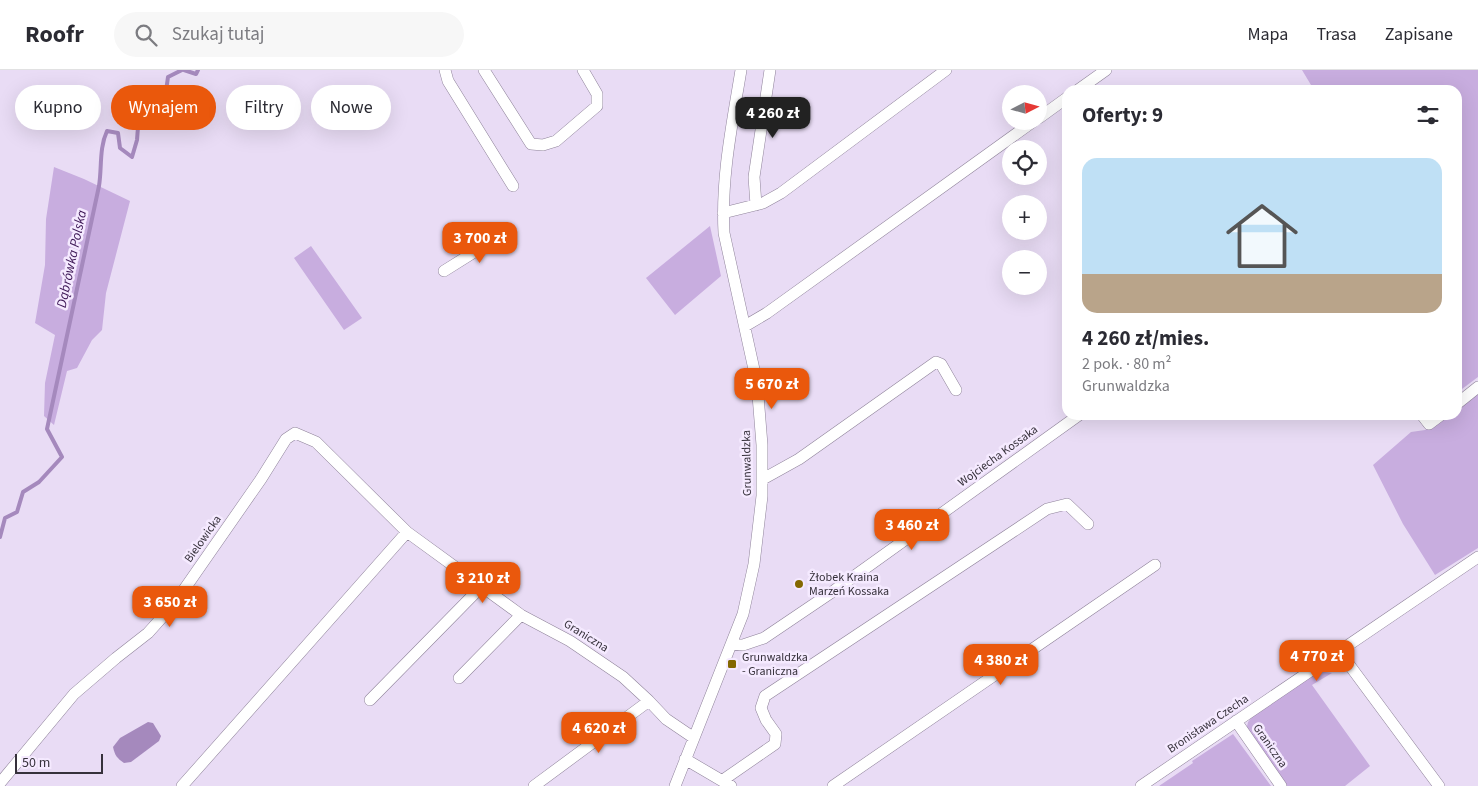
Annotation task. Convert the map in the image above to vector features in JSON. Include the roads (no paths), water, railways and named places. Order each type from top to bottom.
[{"type":"street","points":[[445,70],[448,81],[513,186]]},
{"type":"street","points":[[484,70],[531,144],[543,146],[556,141],[597,106],[597,94],[583,70]]},
{"type":"street","name":"Grunwaldzka","points":[[676,786],[743,614],[752,572],[760,515],[763,479],[757,383],[724,233],[723,213],[724,176],[741,70]]},
{"type":"street","points":[[756,205],[754,177],[770,70]]},
{"type":"street","points":[[723,213],[756,205],[781,193],[946,70]]},
{"type":"street","points":[[1085,85],[1106,70]]},
{"type":"street","points":[[1048,111],[1062,101]]},
{"type":"street","points":[[745,326],[775,307],[1021,130]]},
{"type":"street","points":[[444,271],[502,234]]},
{"type":"street","points":[[763,479],[799,459],[936,362],[941,364],[956,390]]},
{"type":"street","points":[[1462,400],[1478,388]]},
{"type":"street","name":"Wojciecha Kossaka","points":[[732,644],[744,646],[764,638],[843,584],[1072,420]]},
{"type":"street","name":"Graniczna","points":[[296,433],[316,442],[407,532],[521,615],[570,640],[623,677],[649,700],[666,719],[694,738]]},
{"type":"street","name":"Bielowicka","points":[[0,783],[74,694],[148,633],[174,604],[286,440],[296,433]]},
{"type":"street","points":[[686,759],[727,783],[775,744],[776,734],[766,720],[761,708],[765,696],[1048,510],[1067,504],[1088,524]]},
{"type":"street","points":[[182,786],[407,532]]},
{"type":"street","name":"Bronisława Czecha","points":[[1141,786],[1478,557]]},
{"type":"street","points":[[834,786],[1155,565]]},
{"type":"street","points":[[370,700],[481,587]]},
{"type":"street","points":[[459,678],[521,615]]},
{"type":"street","points":[[1340,651],[1439,786]]},
{"type":"street","points":[[534,786],[649,700]]},
{"type":"street","name":"Graniczna","points":[[1236,721],[1281,786]]},
{"type":"waterway","name":"Dąbrówka Polska","points":[[0,537],[5,518],[17,512],[23,492],[39,482],[62,457],[47,429],[99,186],[104,138],[107,131],[118,133],[120,148],[132,157],[137,140],[138,127],[124,122],[123,107],[144,95],[166,91],[168,77],[182,70]]},
{"type":"waterway","name":"Dąbrówka Polska","points":[[184,70],[196,74],[198,70]]},
{"type":"place","name":"Żłobek Kraina Marzeń Kossaka","points":[[799,584]]},
{"type":"place","name":"Grunwaldzka - Graniczna","points":[[732,664]]}]
